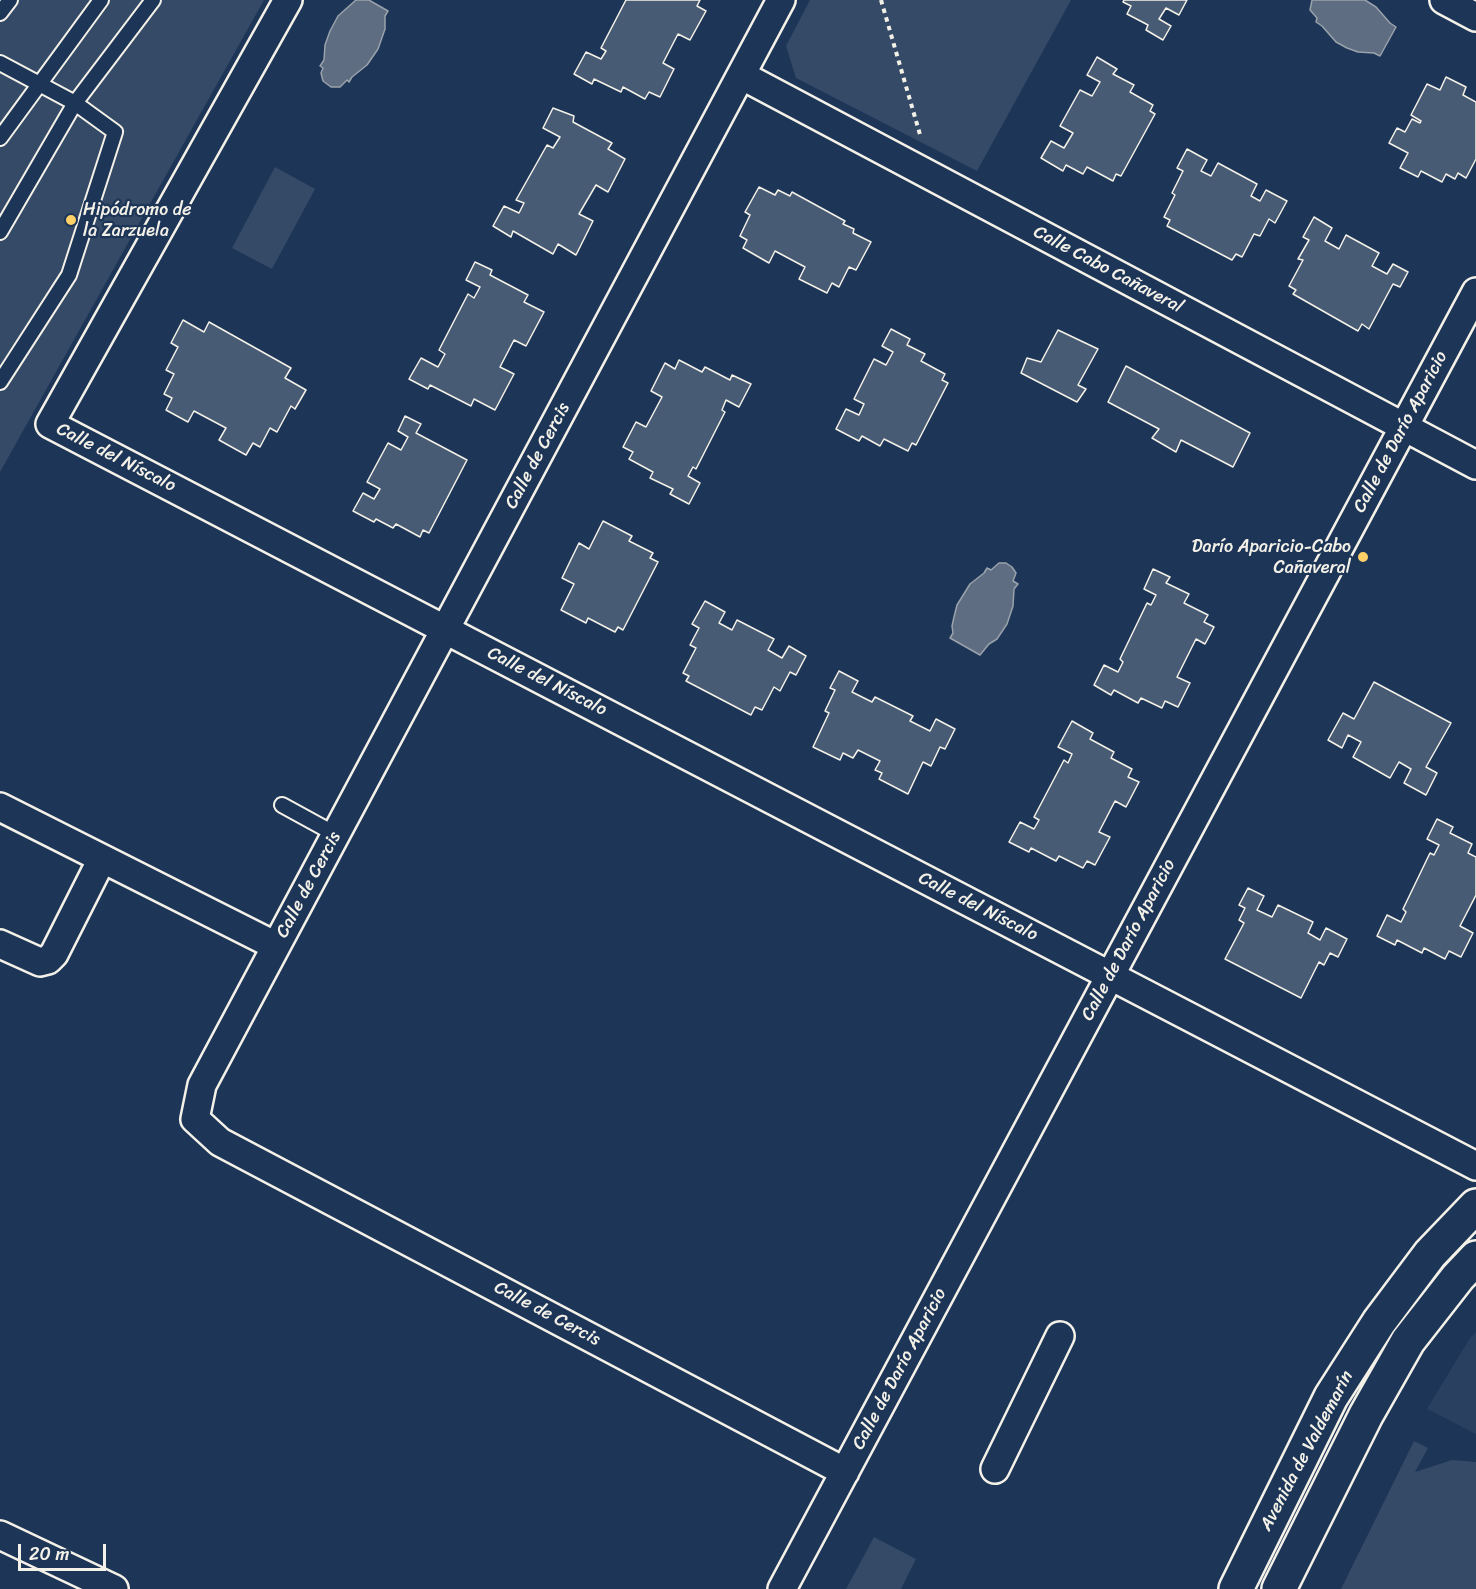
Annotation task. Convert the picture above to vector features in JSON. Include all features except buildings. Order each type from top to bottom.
[{"type":"street","name":"Calle del Níscalo","points":[[288,0],[50,424],[1476,1166]]},
{"type":"street","name":"Calle de Cercis","points":[[781,0],[202,1085],[195,1119],[220,1142],[845,1472]]},
{"type":"street","points":[[1444,0],[1476,17]]},
{"type":"street","name":"Calle Cabo Cañaveral","points":[[741,75],[1476,465]]},
{"type":"street","name":"Calle de Darío Aparicio","points":[[782,1589],[1476,292]]},
{"type":"street","points":[[0,807],[276,946]]},
{"type":"street","points":[[0,944],[40,963],[48,960],[54,954],[102,859]]},
{"type":"street","name":"Avenida de Valdemarín","points":[[1236,1589],[1331,1397],[1378,1322],[1430,1254],[1476,1206]]},
{"type":"street","name":"Avenida de Valdemarín","points":[[1279,1589],[1366,1415],[1408,1341],[1458,1277],[1476,1258]]},
{"type":"street","points":[[995,1469],[1060,1335]]},
{"type":"street","points":[[0,1535],[114,1589]]},
{"type":"lane","points":[[0,13],[10,0]]},
{"type":"lane","points":[[0,138],[100,0]]},
{"type":"lane","points":[[0,231],[75,103],[153,0]]},
{"type":"lane","points":[[0,63],[75,103],[115,132],[69,275],[0,382]]},
{"type":"lane","points":[[282,805],[335,834]]},
{"type":"path","points":[[881,0],[932,176]]},
{"type":"shaded area","name":"Hipódromo de la Zarzuela","points":[[0,0],[264,0],[0,472]]},
{"type":"shaded area","points":[[356,0],[369,0],[388,11],[385,16],[385,29],[378,49],[367,65],[349,82],[347,80],[340,87],[331,87],[323,81],[321,73],[323,68],[320,66],[324,60],[325,45],[338,16]]},
{"type":"shaded area","points":[[810,0],[1071,0],[977,171],[796,78],[786,46]]},
{"type":"shaded area","points":[[1312,0],[1365,0],[1376,7],[1396,27],[1380,56],[1374,53],[1358,52],[1336,42],[1316,22],[1317,18],[1310,10]]},
{"type":"shaded area","points":[[275,167],[315,189],[272,269],[232,248]]},
{"type":"shaded area","points":[[999,563],[1006,563],[1012,567],[1016,573],[1013,581],[1018,584],[1014,589],[1013,606],[1007,624],[997,639],[989,644],[980,655],[950,638],[953,633],[952,626],[957,605],[970,584],[987,568],[991,570]]},
{"type":"shaded area","points":[[1476,1332],[1476,1434],[1427,1409],[1470,1338]]},
{"type":"shaded area","points":[[1414,1441],[1428,1448],[1415,1472],[1452,1460],[1476,1462],[1476,1589],[1341,1589]]},
{"type":"shaded area","points":[[874,1537],[916,1559],[901,1589],[846,1589]]},
{"type":"place","name":"Hipódromo de la Zarzuela","points":[[71,220]]},
{"type":"place","name":"Darío Aparicio-Cabo Cañaveral","points":[[1363,557]]}]
